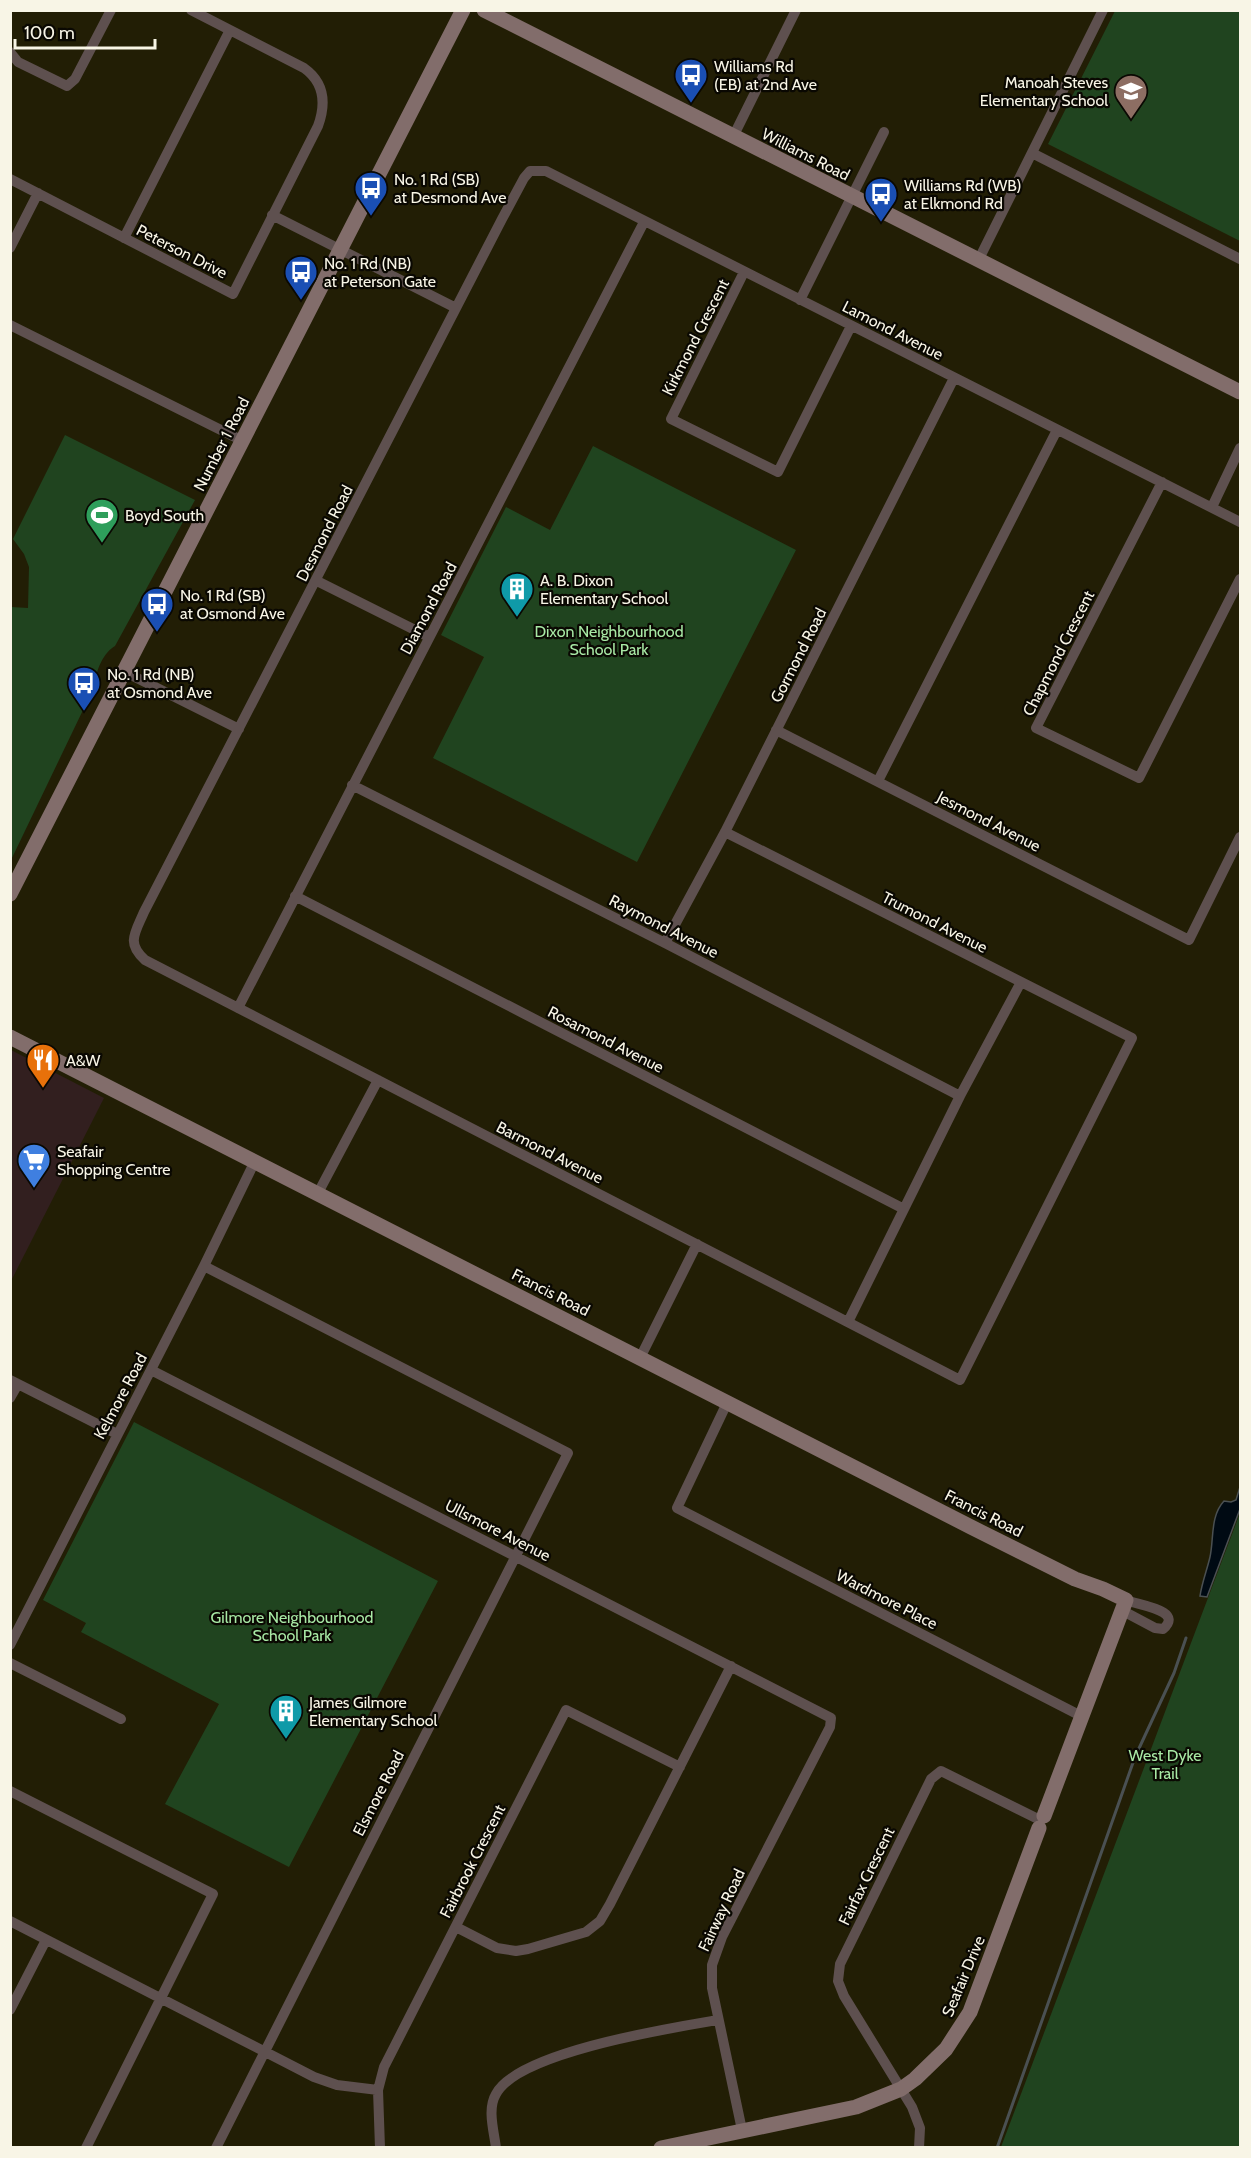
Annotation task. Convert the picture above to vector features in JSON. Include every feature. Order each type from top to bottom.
[{"type":"street","points":[[10,52],[18,63],[68,86],[75,79],[111,10]]},
{"type":"street","points":[[124,238],[230,30],[191,10]]},
{"type":"street","name":"Number 1 Road","points":[[10,894],[464,10]]},
{"type":"street","name":"Williams Road","points":[[484,10],[1240,392]]},
{"type":"street","points":[[978,261],[1103,10]]},
{"type":"street","points":[[733,137],[794,11]]},
{"type":"street","name":"Peterson Drive","points":[[10,179],[233,294],[318,126],[324,106],[320,86],[315,77],[304,68],[230,30]]},
{"type":"street","points":[[800,300],[884,132]]},
{"type":"street","points":[[1032,153],[1240,259]]},
{"type":"street","name":"Lamond Avenue","points":[[530,171],[546,171],[1240,522]]},
{"type":"street","name":"Desmond Road","points":[[133,945],[136,928],[144,912],[456,308],[524,178],[530,171]]},
{"type":"street","points":[[10,248],[38,193]]},
{"type":"street","points":[[272,215],[456,308]]},
{"type":"street","name":"Diamond Road","points":[[238,1008],[644,222]]},
{"type":"street","name":"Kirkmond Crescent","points":[[744,272],[671,419],[778,472],[851,326]]},
{"type":"street","points":[[10,325],[243,441]]},
{"type":"street","name":"Gormond Road","points":[[665,943],[725,832],[954,378]]},
{"type":"street","points":[[878,781],[1057,430]]},
{"type":"street","points":[[1212,507],[1240,448]]},
{"type":"street","name":"Chapmond Crescent","points":[[1162,482],[1036,728],[1139,778],[1240,579]]},
{"type":"street","points":[[317,581],[429,637]]},
{"type":"street","points":[[124,672],[239,729]]},
{"type":"street","name":"Jesmond Avenue","points":[[776,730],[1189,940],[1240,837]]},
{"type":"street","name":"Raymond Avenue","points":[[352,786],[665,943],[960,1096]]},
{"type":"street","name":"Trumond Avenue","points":[[725,832],[1132,1038],[960,1380]]},
{"type":"street","name":"Rosamond Avenue","points":[[295,896],[904,1209]]},
{"type":"street","name":"Barmond Avenue","points":[[133,945],[136,952],[145,960],[960,1380]]},
{"type":"street","points":[[848,1322],[960,1096],[1021,982]]},
{"type":"street","name":"Francis Road","points":[[10,1036],[1124,1606]]},
{"type":"street","points":[[318,1193],[378,1080]]},
{"type":"street","name":"Kelmore Road","points":[[10,1644],[204,1266],[255,1161]]},
{"type":"street","points":[[640,1358],[697,1244]]},
{"type":"street","name":"Elsmore Road","points":[[204,1266],[568,1453],[216,2148]]},
{"type":"street","name":"Ullsmore Avenue","points":[[151,1370],[831,1718]]},
{"type":"street","points":[[10,1398],[14,1382],[117,1434]]},
{"type":"street","name":"Wardmore Place","points":[[727,1403],[676,1508],[1083,1717]]},
{"type":"street","name":"Seafair Drive","points":[[661,2148],[849,2109],[901,2089],[935,2062],[970,2012],[1040,1820],[1083,1717],[1124,1606]]},
{"type":"street","points":[[10,1663],[121,1719]]},
{"type":"street","points":[[456,1927],[497,1948],[516,1951],[576,1936],[594,1927],[610,1904],[731,1666]]},
{"type":"street","name":"Fairbrook Crescent","points":[[380,2148],[378,2090],[384,2067],[566,1710],[680,1767]]},
{"type":"street","name":"Fairway Road","points":[[742,2130],[718,2020],[711,1976],[712,1965],[717,1949],[830,1727],[831,1718]]},
{"type":"street","name":"Fairfax Crescent","points":[[901,2089],[838,1981],[840,1964],[931,1779],[941,1771],[1040,1820]]},
{"type":"street","points":[[10,1791],[213,1894],[86,2148]]},
{"type":"street","points":[[10,1921],[326,2082],[378,2090]]},
{"type":"street","points":[[10,2010],[46,1940]]},
{"type":"street","points":[[496,2148],[492,2118],[493,2099],[504,2082],[516,2075],[573,2050],[718,2020]]},
{"type":"street","points":[[901,2089],[912,2107],[920,2128],[919,2148]]},
{"type":"shaded area","name":"Seafair Shopping Centre","points":[[11,1050],[104,1098],[11,1281]]},
{"type":"shaded area","points":[[1240,1487],[1240,1509],[1207,1597],[1200,1596],[1210,1557],[1216,1514],[1224,1501],[1236,1500]]},
{"type":"green space","name":"Manoah Steves Elementary School","points":[[1115,11],[1240,11],[1240,241],[1048,144]]},
{"type":"green space","points":[[65,435],[195,500],[115,646],[101,662],[96,683],[11,860],[11,607],[28,608],[29,567],[24,554],[13,539]]},
{"type":"green space","name":"Dixon Neighbourhood School Park","points":[[593,446],[796,550],[637,862],[433,758],[484,657],[441,635],[506,507],[550,530]]},
{"type":"green space","name":"Gilmore Neighbourhood School Park","points":[[134,1422],[438,1581],[289,1867],[165,1804],[219,1704],[81,1632],[86,1623],[43,1600]]},
{"type":"green space","name":"West Dyke Trail","points":[[1240,1513],[1240,2147],[1001,2147]]},
{"type":"waterway","points":[[997,2148],[1135,1757],[1174,1673],[1186,1638]]},
{"type":"place","name":"Williams Rd (EB) at 2nd Ave","points":[[691,104]]},
{"type":"place","name":"Manoah Steves Elementary School","points":[[1131,120]]},
{"type":"place","name":"No. 1 Rd (SB) at Desmond Ave","points":[[371,217]]},
{"type":"place","name":"Williams Rd (WB) at Elkmond Rd","points":[[881,223]]},
{"type":"place","name":"No. 1 Rd (NB) at Peterson Gate","points":[[301,301]]},
{"type":"place","name":"Boyd South","points":[[102,544]]},
{"type":"place","name":"A. B. Dixon Elementary School","points":[[517,618]]},
{"type":"place","name":"No. 1 Rd (SB) at Osmond Ave","points":[[157,633]]},
{"type":"place","name":"No. 1 Rd (NB) at Osmond Ave","points":[[84,712]]},
{"type":"place","name":"A&W","points":[[43,1089]]},
{"type":"place","name":"Seafair Shopping Centre","points":[[34,1189]]},
{"type":"place","name":"James Gilmore Elementary School","points":[[286,1740]]}]
